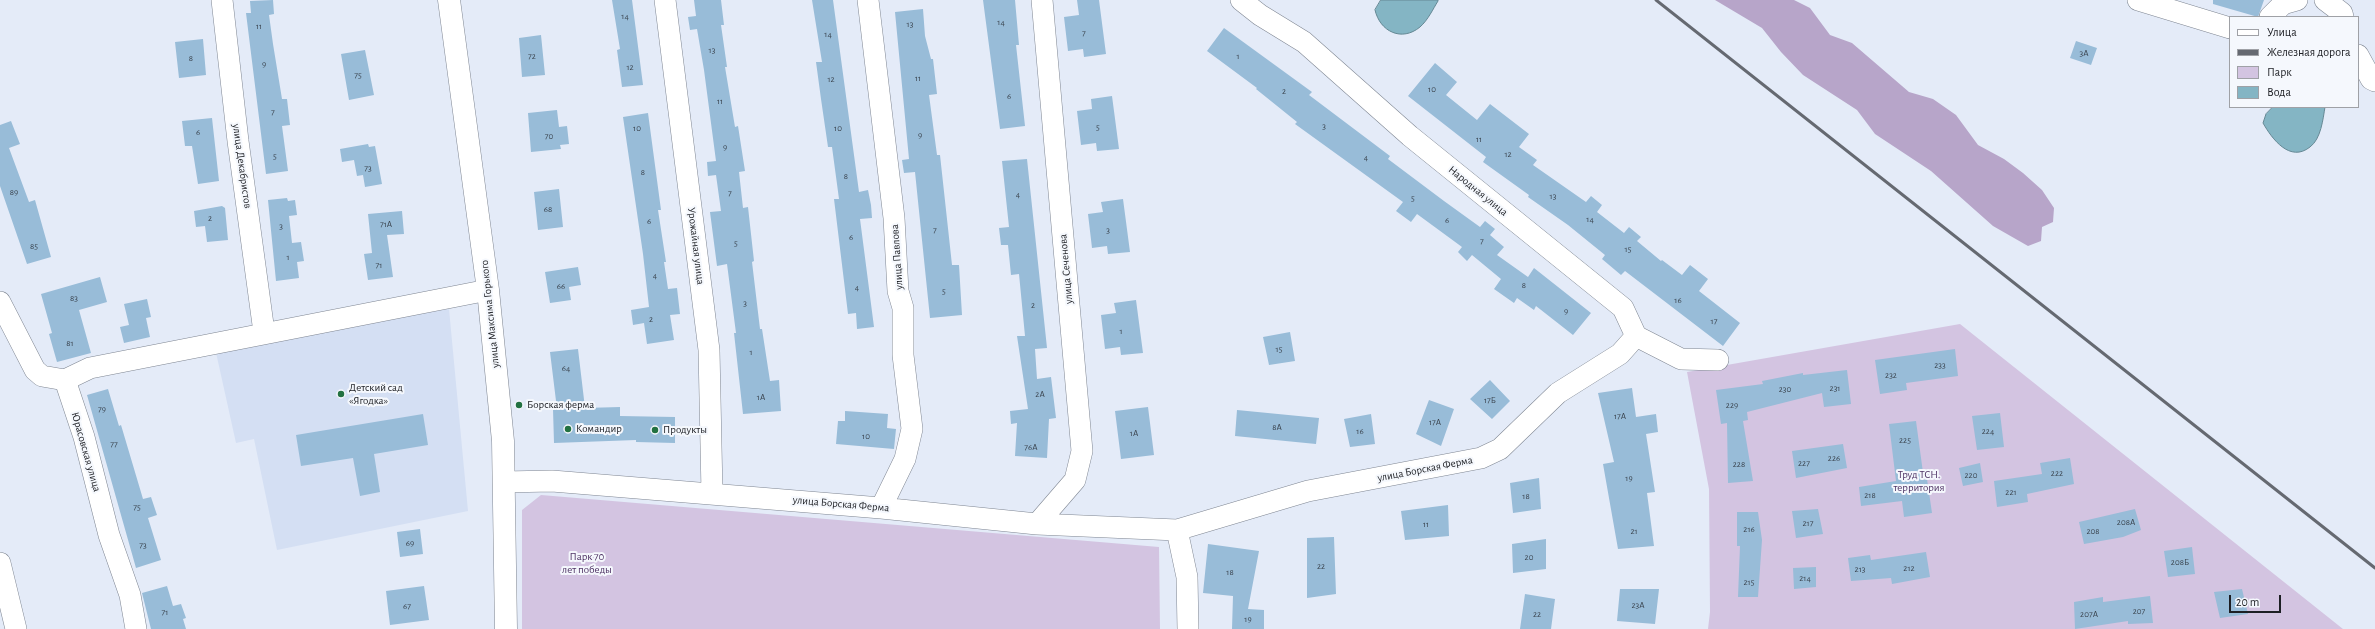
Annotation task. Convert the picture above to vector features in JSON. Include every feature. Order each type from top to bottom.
[{"type":"street","name":"улица Декабристов","points":[[222,0],[238,141],[264,332]]},
{"type":"street","name":"улица Максима Горького","points":[[449,0],[488,290],[503,441],[506,629]]},
{"type":"street","name":"Урожайная улица","points":[[665,0],[709,350],[712,493]]},
{"type":"street","name":"улица Павлова","points":[[868,0],[894,218],[898,291],[903,308],[903,355],[912,429],[905,459],[881,508]]},
{"type":"street","name":"улица Сеченова","points":[[1037,524],[1075,480],[1082,451],[1042,0]]},
{"type":"street","name":"Народная улица","points":[[1241,0],[1260,15],[1304,42],[1410,136],[1623,308],[1636,336]]},
{"type":"street","points":[[2138,0],[2229,28]]},
{"type":"street","points":[[2271,16],[2282,4],[2297,0]]},
{"type":"street","points":[[2325,0],[2342,13],[2343,16]]},
{"type":"street","points":[[2359,58],[2371,79],[2375,81]]},
{"type":"street","points":[[0,302],[35,370],[42,376],[65,380],[90,368],[264,332],[488,290]]},
{"type":"street","points":[[1636,336],[1681,359],[1718,360]]},
{"type":"street","name":"улица Борская Ферма","points":[[504,482],[552,481],[712,493],[1037,524],[1177,530],[1308,491],[1481,458],[1500,449],[1558,393],[1620,354],[1636,336]]},
{"type":"street","name":"Юрасовская улица","points":[[65,380],[84,437],[109,535],[130,595],[136,629]]},
{"type":"street","points":[[1177,530],[1187,577],[1188,629]]},
{"type":"street","points":[[0,563],[16,629]]},
{"type":"shaded area","points":[[1715,0],[1794,0],[1810,8],[1830,35],[1852,43],[1909,92],[1933,99],[1956,115],[1978,145],[2004,159],[2042,190],[2054,208],[2053,222],[2042,227],[2041,241],[2028,246],[1993,226],[1931,171],[1875,134],[1857,110],[1803,75],[1781,52],[1762,28]]},
{"type":"shaded area","name":"Детский сад «Ягодка»","points":[[449,309],[468,511],[277,550],[254,439],[236,443],[215,348]]},
{"type":"green space","name":"Труд ТСН. территория","points":[[1960,324],[2343,629],[1708,629],[1710,612],[1709,489],[1687,372]]},
{"type":"green space","name":"Парк 70 лет победы","points":[[541,495],[1159,547],[1160,629],[522,629],[522,510]]},
{"type":"water","points":[[1381,0],[1438,1],[1428,18],[1420,27],[1406,34],[1399,34],[1387,29],[1378,18],[1375,10]]},
{"type":"water","points":[[2272,108],[2325,108],[2317,139],[2310,147],[2303,151],[2295,152],[2289,151],[2282,147],[2271,136],[2263,123],[2266,114]]},
{"type":"building","points":[[273,0],[274,14],[269,15],[282,99],[287,99],[290,125],[282,126],[288,171],[266,174],[246,13],[251,13],[250,1]]},
{"type":"building","points":[[612,0],[632,0],[643,85],[622,87],[617,50],[620,49]]},
{"type":"building","points":[[694,0],[721,0],[724,25],[721,25],[727,67],[725,67],[735,127],[738,126],[745,171],[739,172],[743,208],[748,207],[754,261],[752,262],[760,329],[762,329],[770,381],[779,380],[781,411],[743,414],[734,333],[736,333],[727,264],[717,266],[710,212],[721,211],[716,175],[708,176],[707,162],[716,161],[697,29],[690,30],[688,17],[696,16]]},
{"type":"building","points":[[812,0],[833,0],[859,192],[868,190],[871,205],[872,218],[860,219],[874,327],[857,329],[856,313],[848,314],[834,199],[839,199],[832,147],[828,147],[821,99],[816,62],[822,62]]},
{"type":"building","points":[[983,0],[1015,0],[1019,45],[1016,45],[1025,126],[1000,129]]},
{"type":"building","points":[[1077,0],[1099,0],[1106,54],[1084,57],[1083,49],[1068,51],[1064,17],[1079,15]]},
{"type":"building","points":[[2213,0],[2264,0],[2258,16],[2213,4]]},
{"type":"building","points":[[923,9],[925,36],[931,59],[933,59],[937,94],[929,95],[937,155],[940,155],[952,265],[959,265],[962,315],[930,318],[915,172],[904,173],[902,160],[909,159],[895,12]]},
{"type":"building","points":[[1224,28],[1312,92],[1309,95],[1390,156],[1388,159],[1444,201],[1480,227],[1485,221],[1495,229],[1490,235],[1504,247],[1497,255],[1528,277],[1534,268],[1591,313],[1573,335],[1536,306],[1534,310],[1517,298],[1514,303],[1494,289],[1501,279],[1472,255],[1467,261],[1458,252],[1462,247],[1417,214],[1411,222],[1396,211],[1403,202],[1295,124],[1297,122],[1256,89],[1257,88],[1207,51]]},
{"type":"building","points":[[541,35],[545,75],[522,77],[519,38]]},
{"type":"building","points":[[203,39],[206,75],[179,78],[175,42]]},
{"type":"building","points":[[2076,41],[2097,48],[2091,65],[2070,58]]},
{"type":"building","points":[[365,50],[374,95],[349,100],[341,54]]},
{"type":"building","points":[[1435,63],[1457,82],[1446,95],[1477,120],[1490,104],[1529,134],[1519,147],[1537,160],[1533,165],[1586,202],[1591,196],[1602,205],[1597,212],[1624,233],[1629,227],[1641,237],[1637,241],[1661,261],[1662,260],[1682,275],[1690,265],[1708,279],[1699,291],[1740,323],[1723,346],[1625,271],[1621,275],[1602,259],[1605,255],[1568,225],[1528,197],[1529,195],[1483,162],[1486,157],[1408,96]]},
{"type":"building","points":[[1112,96],[1119,149],[1097,151],[1096,143],[1081,145],[1077,111],[1092,109],[1091,99]]},
{"type":"building","points":[[557,110],[559,127],[567,126],[569,144],[560,145],[561,149],[531,152],[528,113]]},
{"type":"building","points":[[648,113],[661,210],[658,210],[666,262],[664,262],[668,289],[677,288],[680,314],[670,315],[674,340],[647,344],[644,323],[633,325],[631,310],[649,307],[643,254],[623,117]]},
{"type":"building","points":[[212,118],[219,181],[198,184],[192,146],[185,146],[182,121]]},
{"type":"building","points":[[11,121],[20,144],[9,148],[29,202],[35,200],[51,257],[27,264],[0,186],[0,125]]},
{"type":"building","points":[[368,144],[369,147],[375,146],[382,184],[365,187],[363,175],[357,176],[354,160],[342,162],[340,149]]},
{"type":"building","points":[[1027,159],[1047,348],[1035,349],[1037,379],[1051,377],[1056,418],[1049,419],[1047,458],[1015,456],[1017,423],[1011,424],[1010,411],[1028,409],[1017,336],[1025,336],[1019,274],[1011,275],[1008,245],[1001,245],[999,228],[1009,227],[1002,161]]},
{"type":"building","points":[[559,189],[563,227],[538,230],[534,192]]},
{"type":"building","points":[[287,198],[288,201],[295,200],[297,215],[289,216],[292,243],[301,242],[304,261],[297,262],[299,278],[276,281],[268,200]]},
{"type":"building","points":[[1123,199],[1130,252],[1108,254],[1107,246],[1092,248],[1088,214],[1103,212],[1101,202]]},
{"type":"building","points":[[222,206],[225,208],[228,240],[207,242],[205,226],[196,227],[194,211]]},
{"type":"building","points":[[402,211],[404,234],[387,235],[393,277],[368,280],[364,254],[372,253],[368,214]]},
{"type":"building","points":[[578,267],[581,285],[569,287],[571,300],[550,303],[545,272]]},
{"type":"building","points":[[100,277],[107,302],[79,310],[91,353],[57,362],[49,334],[52,333],[41,294]]},
{"type":"building","points":[[147,299],[151,317],[146,318],[150,337],[124,343],[120,327],[129,325],[124,304]]},
{"type":"building","points":[[1136,300],[1143,353],[1121,355],[1120,347],[1105,349],[1101,315],[1116,313],[1114,303]]},
{"type":"building","points":[[1290,332],[1295,361],[1269,365],[1263,337]]},
{"type":"building","points":[[578,349],[585,408],[620,407],[620,416],[675,417],[675,443],[636,442],[636,440],[554,443],[553,409],[557,409],[550,352]]},
{"type":"building","points":[[1955,349],[1958,376],[1906,383],[1907,390],[1880,394],[1875,360]]},
{"type":"building","points":[[1847,370],[1851,404],[1824,407],[1822,393],[1747,412],[1748,420],[1743,421],[1753,481],[1728,483],[1727,423],[1721,424],[1716,390],[1763,384],[1762,381],[1803,373],[1803,375]]},
{"type":"building","points":[[1490,380],[1510,401],[1492,419],[1470,399]]},
{"type":"building","points":[[1632,388],[1636,417],[1656,414],[1658,432],[1646,434],[1655,492],[1647,493],[1654,546],[1618,549],[1603,464],[1614,462],[1598,393]]},
{"type":"building","points":[[108,389],[119,426],[121,425],[143,499],[151,497],[157,515],[148,518],[161,560],[136,568],[87,395]]},
{"type":"building","points":[[1429,400],[1454,409],[1441,446],[1416,434]]},
{"type":"building","points":[[1148,407],[1154,455],[1121,459],[1115,411]]},
{"type":"building","points":[[1237,410],[1319,418],[1316,444],[1235,436]]},
{"type":"building","points":[[845,411],[888,414],[887,428],[896,429],[894,449],[836,444],[838,421],[845,421]]},
{"type":"building","points":[[2000,413],[2004,447],[1977,450],[1972,416]]},
{"type":"building","name":"Детский сад «Ягодка»","points":[[423,414],[428,445],[374,454],[380,492],[360,496],[353,458],[301,466],[296,435]]},
{"type":"building","points":[[1371,414],[1375,444],[1350,447],[1344,419]]},
{"type":"building","points":[[1916,421],[1924,480],[1927,479],[1932,513],[1904,517],[1902,501],[1861,506],[1859,487],[1896,481],[1889,424]]},
{"type":"building","points":[[1843,444],[1847,468],[1796,478],[1792,451]]},
{"type":"building","points":[[2070,458],[2074,484],[2027,494],[2028,502],[1997,507],[1994,481],[2042,474],[2040,463]]},
{"type":"building","points":[[1980,463],[1983,482],[1963,486],[1959,468]]},
{"type":"building","points":[[1539,478],[1541,509],[1513,513],[1510,483]]},
{"type":"building","points":[[1448,505],[1449,536],[1405,540],[1401,511]]},
{"type":"building","points":[[1818,509],[1823,534],[1796,538],[1792,511]]},
{"type":"building","points":[[2135,509],[2141,530],[2123,537],[2084,544],[2079,522]]},
{"type":"building","points":[[1737,512],[1758,512],[1762,540],[1758,597],[1738,597],[1740,546],[1737,546]]},
{"type":"building","points":[[420,529],[423,554],[400,557],[397,532]]},
{"type":"building","points":[[1334,537],[1336,594],[1307,598],[1307,538]]},
{"type":"building","points":[[1546,539],[1546,569],[1513,573],[1512,544]]},
{"type":"building","points":[[1208,544],[1259,551],[1248,609],[1264,610],[1264,629],[1232,629],[1233,596],[1203,593]]},
{"type":"building","points":[[2192,547],[2195,574],[2168,577],[2164,551]]},
{"type":"building","points":[[1926,552],[1930,577],[1892,584],[1891,578],[1851,581],[1848,558],[1870,555],[1871,560]]},
{"type":"building","points":[[1816,567],[1816,587],[1794,589],[1793,568]]},
{"type":"building","points":[[167,586],[173,606],[181,604],[186,618],[183,619],[186,629],[151,629],[142,593]]},
{"type":"building","points":[[424,586],[429,620],[390,625],[386,591]]},
{"type":"building","points":[[1620,589],[1659,589],[1655,624],[1617,621]]},
{"type":"building","points":[[2242,589],[2248,614],[2220,618],[2214,592]]},
{"type":"building","points":[[1525,594],[1555,599],[1551,629],[1520,629]]},
{"type":"building","points":[[2150,596],[2153,623],[2128,624],[2128,621],[2075,629],[2074,602],[2103,597],[2103,602]]},
{"type":"railway","points":[[1656,0],[2375,568]]},
{"type":"place","name":"Детский сад «Ягодка»","points":[[341,394]]},
{"type":"place","name":"Борская ферма","points":[[519,405]]},
{"type":"place","name":"Командир","points":[[568,429]]},
{"type":"place","name":"Продукты","points":[[655,430]]}]
